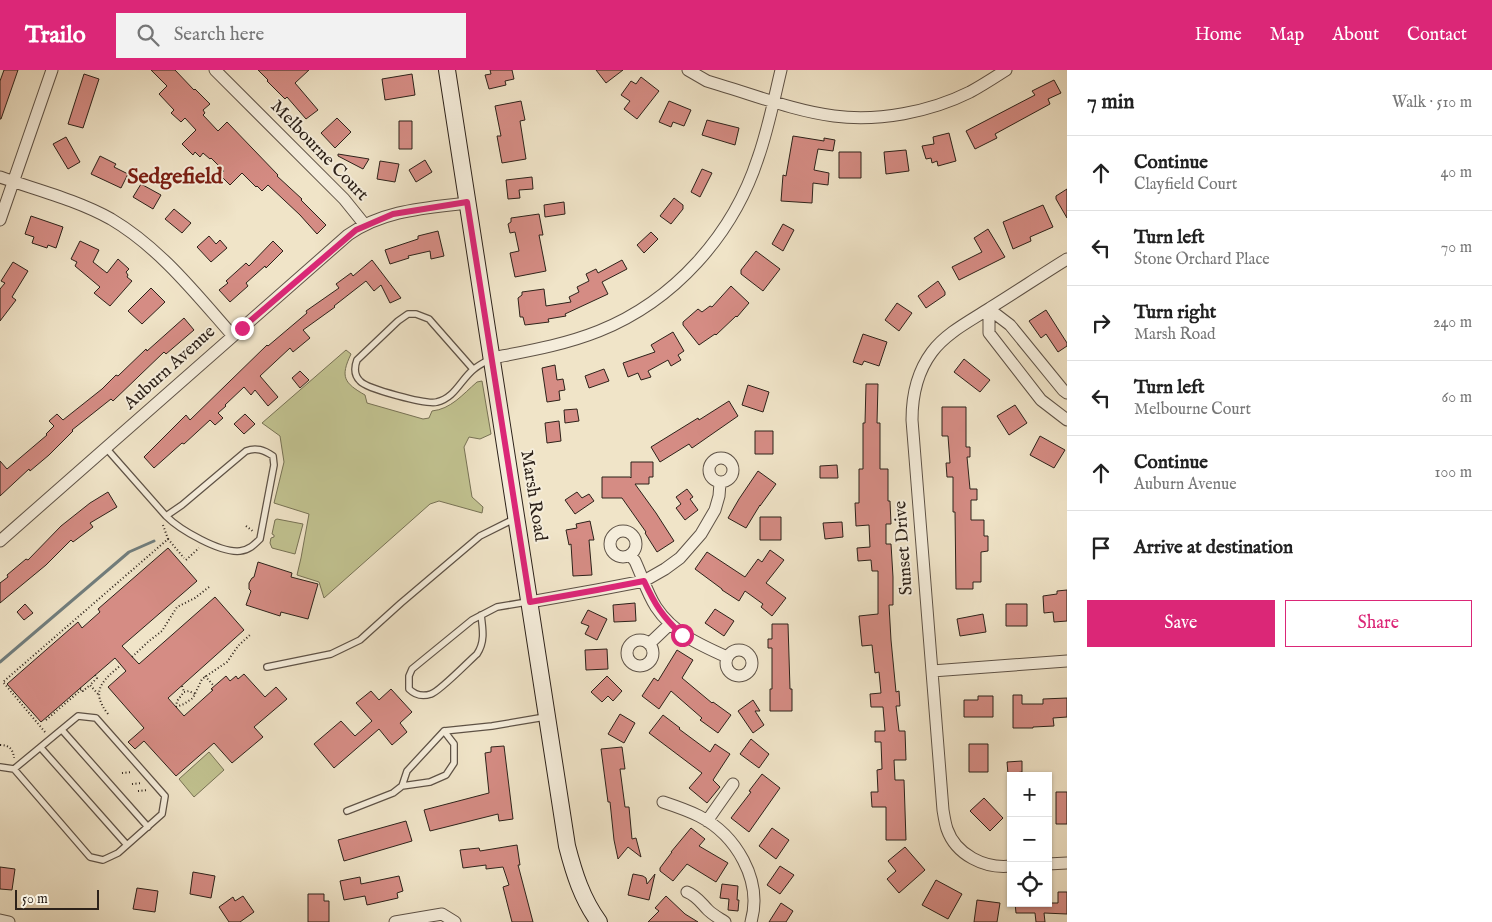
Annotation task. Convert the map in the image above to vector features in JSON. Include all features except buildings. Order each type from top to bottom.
[{"type":"street","points":[[0,220],[52,70]]},
{"type":"street","name":"Melbourne Court","points":[[215,70],[344,199],[365,225],[406,211],[467,202]]},
{"type":"street","name":"Marsh Road","points":[[447,70],[567,846],[573,870],[582,893],[599,922]]},
{"type":"street","points":[[688,70],[713,83],[773,101],[834,116],[860,118],[889,116],[946,102],[969,92],[1006,70]]},
{"type":"street","points":[[492,358],[536,350],[599,331],[636,313],[678,281],[707,252],[724,228],[747,188],[758,159],[781,70]]},
{"type":"street","points":[[0,177],[84,206],[111,219],[135,235],[186,282],[233,336]]},
{"type":"street","name":"Auburn Avenue","points":[[0,541],[348,235],[365,225]]},
{"type":"street","name":"Sunset Drive","points":[[1007,866],[991,866],[970,857],[959,848],[947,830],[943,810],[912,402],[922,368],[937,346],[968,322],[1067,259]]},
{"type":"street","points":[[989,309],[1010,325],[1067,393]]},
{"type":"street","points":[[989,309],[989,333],[1041,400],[1067,420]]},
{"type":"street","points":[[530,602],[644,581],[680,558],[694,543],[715,510],[720,483]]},
{"type":"street","points":[[630,555],[657,608],[670,624],[682,635],[727,658]]},
{"type":"street","points":[[649,644],[670,624]]},
{"type":"street","points":[[932,671],[1067,661]]},
{"type":"street","points":[[707,820],[733,784]]},
{"type":"street","points":[[663,802],[688,810],[707,820],[729,839],[746,866],[753,899],[751,922]]},
{"type":"street","points":[[1052,864],[1067,864]]},
{"type":"street","points":[[687,892],[699,899],[710,912],[725,922]]},
{"type":"street","points":[[395,922],[442,914],[455,922]]},
{"type":"street","points":[[0,920],[9,922]]},
{"type":"lane","points":[[473,369],[429,319],[416,314],[408,314],[356,360],[354,372],[362,384],[373,388],[428,403],[438,402],[450,396],[473,369],[492,358]]},
{"type":"lane","points":[[106,448],[166,516],[184,531],[234,552],[249,549],[260,539],[274,465],[273,456],[260,449],[252,448],[246,451],[182,505],[166,516]]},
{"type":"lane","points":[[267,667],[331,654],[360,640],[480,536],[516,518]]},
{"type":"lane","points":[[481,615],[482,646],[477,654],[433,694],[414,694],[409,689],[409,676],[412,669],[472,620],[481,615],[496,607],[530,602]]},
{"type":"lane","points":[[0,767],[14,769],[90,857],[103,860],[118,853],[162,814],[165,796],[96,718],[78,716],[14,769]]},
{"type":"lane","points":[[402,786],[407,771],[444,732],[547,716]]},
{"type":"lane","points":[[62,730],[148,827]]},
{"type":"lane","points":[[347,811],[393,793],[402,786],[430,782],[446,775],[454,763],[454,744],[444,732]]},
{"type":"lane","points":[[41,748],[127,845]]},
{"type":"path","points":[[162,524],[168,539],[185,559],[203,545]]},
{"type":"path","points":[[47,733],[3,682],[168,539]]},
{"type":"path","points":[[132,656],[162,631],[177,607],[195,598],[209,587]]},
{"type":"path","points":[[184,692],[177,701],[176,707],[193,698],[202,679],[227,662],[238,646],[251,634]]},
{"type":"path","points":[[98,694],[104,680],[121,665]]},
{"type":"path","points":[[46,720],[81,688],[83,691],[98,678],[95,675]]},
{"type":"path","points":[[205,676],[214,686]]},
{"type":"path","points":[[90,685],[98,694],[100,702],[108,714]]},
{"type":"path","points":[[182,686],[184,692]]},
{"type":"path","points":[[184,692],[195,694]]},
{"type":"path","points":[[0,744],[11,749],[14,758]]},
{"type":"green space","points":[[346,350],[351,354],[346,368],[346,379],[352,387],[365,395],[367,403],[423,419],[429,418],[432,411],[451,404],[477,382],[482,381],[491,434],[480,439],[469,437],[464,447],[472,497],[483,507],[482,513],[439,501],[430,504],[324,598],[319,582],[297,575],[309,514],[274,503],[284,462],[280,436],[262,423]]},
{"type":"green space","points":[[275,520],[303,524],[295,554],[272,548],[270,543],[271,538],[274,537],[272,534]]},
{"type":"green space","points":[[209,752],[224,770],[194,797],[179,779]]},
{"type":"waterway","points":[[0,662],[129,552],[154,541]]},
{"type":"district","name":"Sedgefield","points":[[175,177]]},
{"type":"route","points":[[242,328],[356,230],[393,214],[467,202],[530,602],[644,581],[657,608],[682,635]]}]
